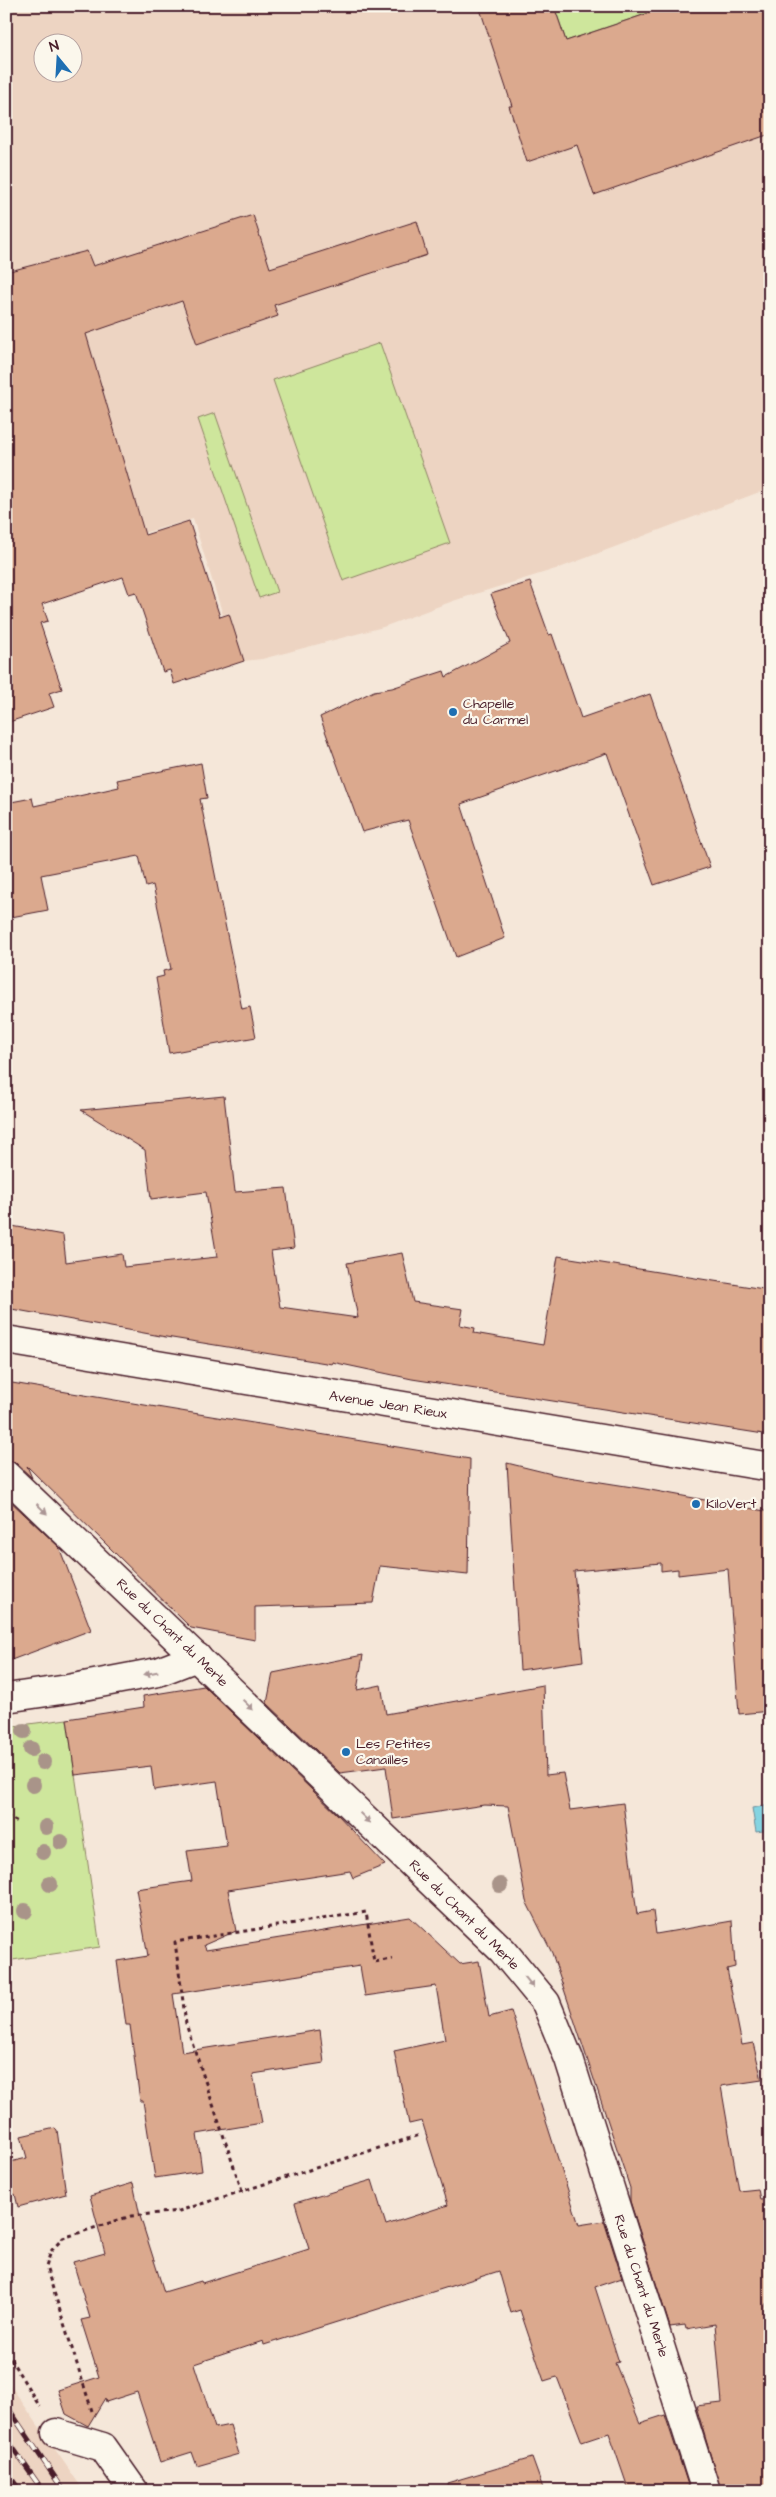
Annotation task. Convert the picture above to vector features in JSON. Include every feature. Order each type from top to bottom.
[{"type":"street","name":"Avenue Jean Rieux","points":[[6,1340],[770,1467]]},
{"type":"street","name":"Rue du Chant du Merle","points":[[6,1475],[503,1950],[546,2003],[569,2059],[706,2491]]},
{"type":"street","points":[[6,1698],[68,1689],[158,1672],[197,1657]]},
{"type":"street","points":[[56,2433],[103,2447],[134,2491]]},
{"type":"path","points":[[6,1816],[20,1823]]},
{"type":"path","points":[[242,2191],[186,2024],[175,1942],[366,1912],[374,1962],[392,1959]]},
{"type":"path","points":[[103,2447],[46,2267],[51,2251],[63,2238],[131,2216],[179,2211],[420,2135]]},
{"type":"path","points":[[6,2352],[56,2433]]},
{"type":"shaded area","points":[[6,6],[770,6],[770,488],[562,567],[453,601],[383,627],[262,659],[243,661],[229,613],[223,615],[193,519],[6,572]]},
{"type":"shaded area","points":[[6,2379],[84,2491],[6,2491]]},
{"type":"green space","points":[[554,6],[647,6],[649,13],[566,41]]},
{"type":"green space","points":[[380,343],[450,543],[343,581],[273,380]]},
{"type":"green space","points":[[215,413],[277,592],[259,598],[198,419]]},
{"type":"green space","points":[[67,1719],[100,1947],[6,1961],[6,1727]]},
{"type":"water","points":[[770,1805],[770,1830],[756,1832],[752,1808]]},
{"type":"building","points":[[479,6],[554,6],[566,41],[649,13],[647,6],[770,6],[770,134],[594,195],[577,145],[527,162],[509,106],[512,106]]},
{"type":"building","points":[[253,215],[270,268],[417,221],[427,255],[274,305],[278,316],[197,344],[182,301],[86,334],[145,535],[189,521],[220,617],[229,614],[244,661],[174,684],[170,670],[163,672],[136,592],[129,594],[123,577],[42,604],[48,621],[40,623],[62,689],[49,693],[54,707],[6,723],[6,272],[87,251],[93,266]]},
{"type":"building","points":[[530,582],[549,635],[552,634],[581,718],[650,694],[710,867],[654,885],[607,753],[461,804],[505,938],[456,957],[408,820],[362,832],[320,717],[374,691],[392,688],[444,671],[446,677],[510,643],[491,594]]},
{"type":"building","points":[[201,763],[207,798],[200,799],[242,1009],[250,1007],[256,1037],[169,1053],[156,978],[164,976],[163,971],[171,969],[153,885],[146,887],[139,856],[41,875],[48,910],[6,918],[6,803],[32,798],[34,806],[119,787],[117,780]]},
{"type":"building","points":[[224,1096],[235,1192],[286,1188],[294,1248],[271,1251],[280,1307],[358,1318],[347,1263],[402,1253],[413,1302],[463,1309],[460,1325],[475,1328],[474,1333],[543,1345],[558,1256],[770,1290],[770,1435],[412,1379],[332,1362],[332,1364],[166,1337],[6,1308],[6,1225],[63,1235],[66,1262],[122,1254],[124,1267],[217,1257],[206,1192],[151,1199],[145,1150],[81,1110]]},
{"type":"building","points":[[6,1382],[470,1459],[468,1575],[380,1566],[373,1603],[255,1607],[255,1640],[191,1628],[27,1466],[32,1478],[16,1463],[6,1460]]},
{"type":"building","points":[[507,1463],[556,1475],[770,1512],[770,1711],[739,1714],[728,1569],[678,1575],[678,1569],[661,1571],[661,1563],[574,1571],[583,1661],[520,1670]]},
{"type":"building","points":[[6,1497],[59,1547],[91,1630],[6,1662]]},
{"type":"building","points":[[363,1655],[357,1690],[381,1685],[386,1714],[543,1685],[546,1775],[563,1773],[570,1810],[623,1803],[637,1914],[653,1911],[656,1934],[732,1921],[735,1967],[727,1969],[742,2045],[753,2043],[762,2080],[721,2086],[739,2191],[758,2189],[760,2200],[770,2199],[770,2304],[765,2304],[770,2358],[770,2491],[721,2491],[696,2406],[722,2403],[715,2324],[686,2329],[685,2325],[670,2327],[630,2201],[630,2188],[552,1953],[526,1901],[508,1806],[484,1805],[393,1819],[386,1767],[340,1773],[267,1703],[273,1673]]},
{"type":"building","points":[[204,1686],[338,1815],[385,1865],[353,1878],[350,1871],[228,1890],[236,1931],[204,1945],[206,1950],[410,1917],[460,1964],[479,1961],[489,2017],[511,2011],[579,2225],[604,2221],[622,2278],[595,2287],[619,2362],[615,2363],[640,2423],[665,2415],[690,2491],[629,2491],[609,2433],[582,2442],[557,2377],[544,2381],[520,2310],[511,2313],[499,2271],[264,2345],[263,2341],[194,2364],[215,2428],[230,2425],[239,2454],[197,2466],[192,2452],[160,2462],[137,2392],[106,2402],[105,2398],[88,2426],[66,2414],[58,2390],[99,2377],[81,2320],[90,2318],[73,2262],[105,2253],[90,2196],[133,2183],[140,2216],[164,2292],[201,2281],[202,2283],[309,2249],[295,2203],[372,2180],[386,2225],[448,2205],[422,2121],[409,2124],[394,2051],[445,2040],[436,1986],[365,1996],[360,1966],[173,1994],[182,2052],[320,2030],[324,2063],[253,2074],[262,2123],[197,2134],[202,2171],[155,2178],[143,2101],[140,2101],[130,2025],[126,2025],[117,1961],[148,1956],[136,1889],[192,1881],[187,1851],[227,1846],[217,1781],[154,1790],[151,1766],[75,1775],[67,1719],[144,1707],[143,1696]]},
{"type":"building","points":[[55,2128],[57,2130],[66,2194],[18,2207],[15,2194],[6,2196],[6,2163],[27,2158],[21,2136]]},
{"type":"building","points":[[532,2458],[544,2491],[448,2491],[447,2483]]},
{"type":"railway","points":[[6,2405],[64,2491]]},
{"type":"railway","points":[[6,2438],[43,2491]]},
{"type":"railway","points":[[6,2471],[20,2491]]},
{"type":"place","name":"Chapelle du Carmel","points":[[453,712]]},
{"type":"place","name":"KiloVert","points":[[696,1504]]},
{"type":"place","name":"Les Petites Canailles","points":[[346,1752]]}]
